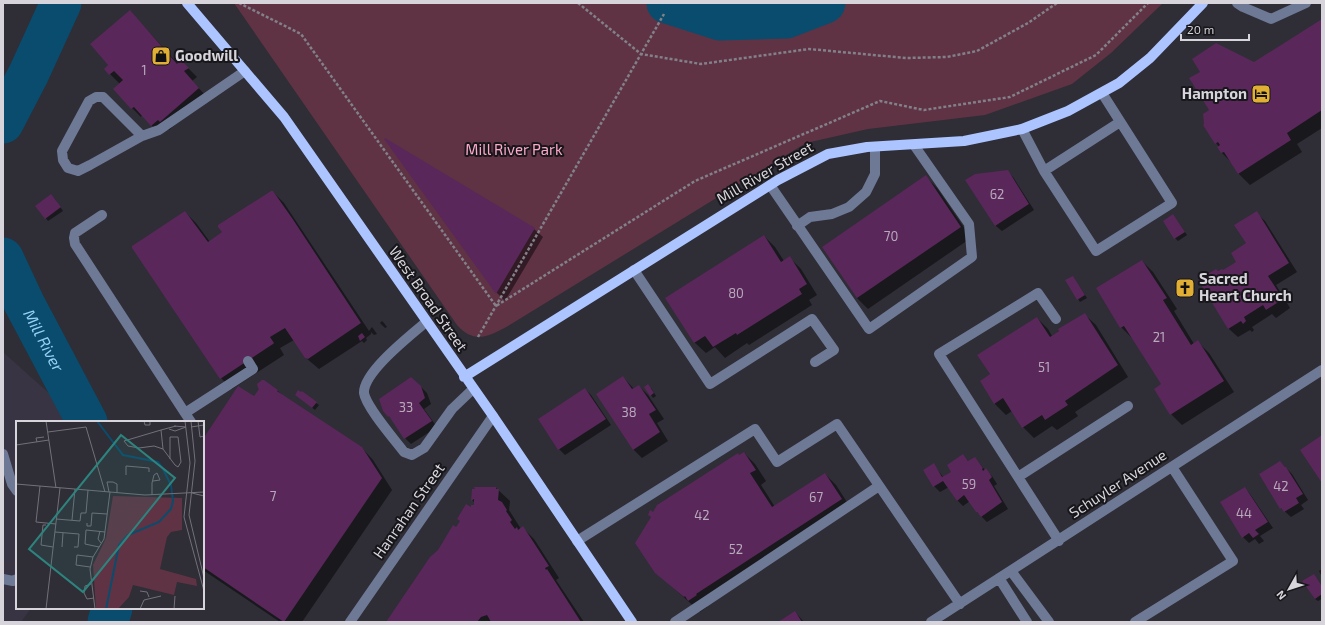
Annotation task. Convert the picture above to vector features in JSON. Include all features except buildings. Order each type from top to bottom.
[{"type":"main road","name":"West Broad Street","points":[[187,3],[284,117],[492,416],[632,622]]},
{"type":"main road","name":"Mill River Street","points":[[464,377],[770,185],[828,154],[875,147],[964,141],[1022,129],[1068,111],[1119,83],[1150,58],[1203,3]]},
{"type":"street","points":[[1237,3],[1271,19],[1306,3]]},
{"type":"street","points":[[142,136],[103,97],[96,97],[89,101],[62,151],[63,160],[68,168],[78,171],[142,136],[159,130],[245,71]]},
{"type":"street","points":[[1022,129],[1044,171],[1096,251],[1172,203],[1102,93]]},
{"type":"street","points":[[1044,171],[1120,122]]},
{"type":"street","points":[[770,185],[868,329],[972,257],[969,224],[914,145]]},
{"type":"street","points":[[797,226],[810,217],[832,214],[849,207],[866,192],[875,174],[875,147]]},
{"type":"street","points":[[102,214],[76,233],[74,238],[75,244],[188,418],[254,369],[248,361]]},
{"type":"street","points":[[634,270],[710,384],[812,319],[834,350],[814,362]]},
{"type":"street","points":[[1056,319],[1038,293],[939,354],[1059,541]]},
{"type":"street","points":[[426,322],[390,353],[368,379],[364,393],[373,413],[404,452],[412,455],[424,448],[452,409],[473,389]]},
{"type":"street","name":"Schuyler Avenue","points":[[931,622],[1059,541],[1172,466],[1322,370]]},
{"type":"street","points":[[1018,477],[1128,406]]},
{"type":"street","name":"Hanrahan Street","points":[[350,622],[492,416]]},
{"type":"street","points":[[577,541],[754,429],[777,462],[837,424],[960,604]]},
{"type":"street","points":[[3,454],[12,484],[16,489]]},
{"type":"street","points":[[1135,622],[1233,561],[1172,466]]},
{"type":"street","points":[[675,622],[879,486]]},
{"type":"street","points":[[1012,571],[1049,622]]},
{"type":"street","points":[[999,578],[1027,622]]},
{"type":"street","points":[[3,579],[13,581],[16,580]]},
{"type":"path","points":[[239,3],[301,34],[496,306]]},
{"type":"path","points":[[578,3],[641,54],[701,64],[809,49],[906,58],[947,57],[977,51],[1028,23],[1057,3]]},
{"type":"path","points":[[496,306],[695,181],[880,101],[924,110],[1010,97],[1096,55],[1148,3]]},
{"type":"path","points":[[478,337],[664,14]]},
{"type":"shaded area","points":[[3,352],[80,421],[16,421],[16,609],[30,609],[21,622],[3,621]]},
{"type":"green space","name":"Mill River Park","points":[[234,3],[1163,3],[1111,53],[1072,84],[985,115],[868,129],[806,143],[508,326],[488,336],[475,337],[463,331],[457,325]]},
{"type":"waterway","name":"Mill River","points":[[3,123],[29,73],[61,3]]},
{"type":"waterway","name":"Mill River","points":[[667,3],[720,20],[786,18],[825,3]]},
{"type":"waterway","name":"Mill River","points":[[3,258],[24,303],[86,421]]},
{"type":"waterway","name":"Mill River","points":[[108,622],[112,609]]},
{"type":"place","name":"Goodwill","points":[[161,56]]},
{"type":"place","name":"Hampton","points":[[1261,94]]},
{"type":"place","name":"Sacred Heart Church","points":[[1185,288]]}]
